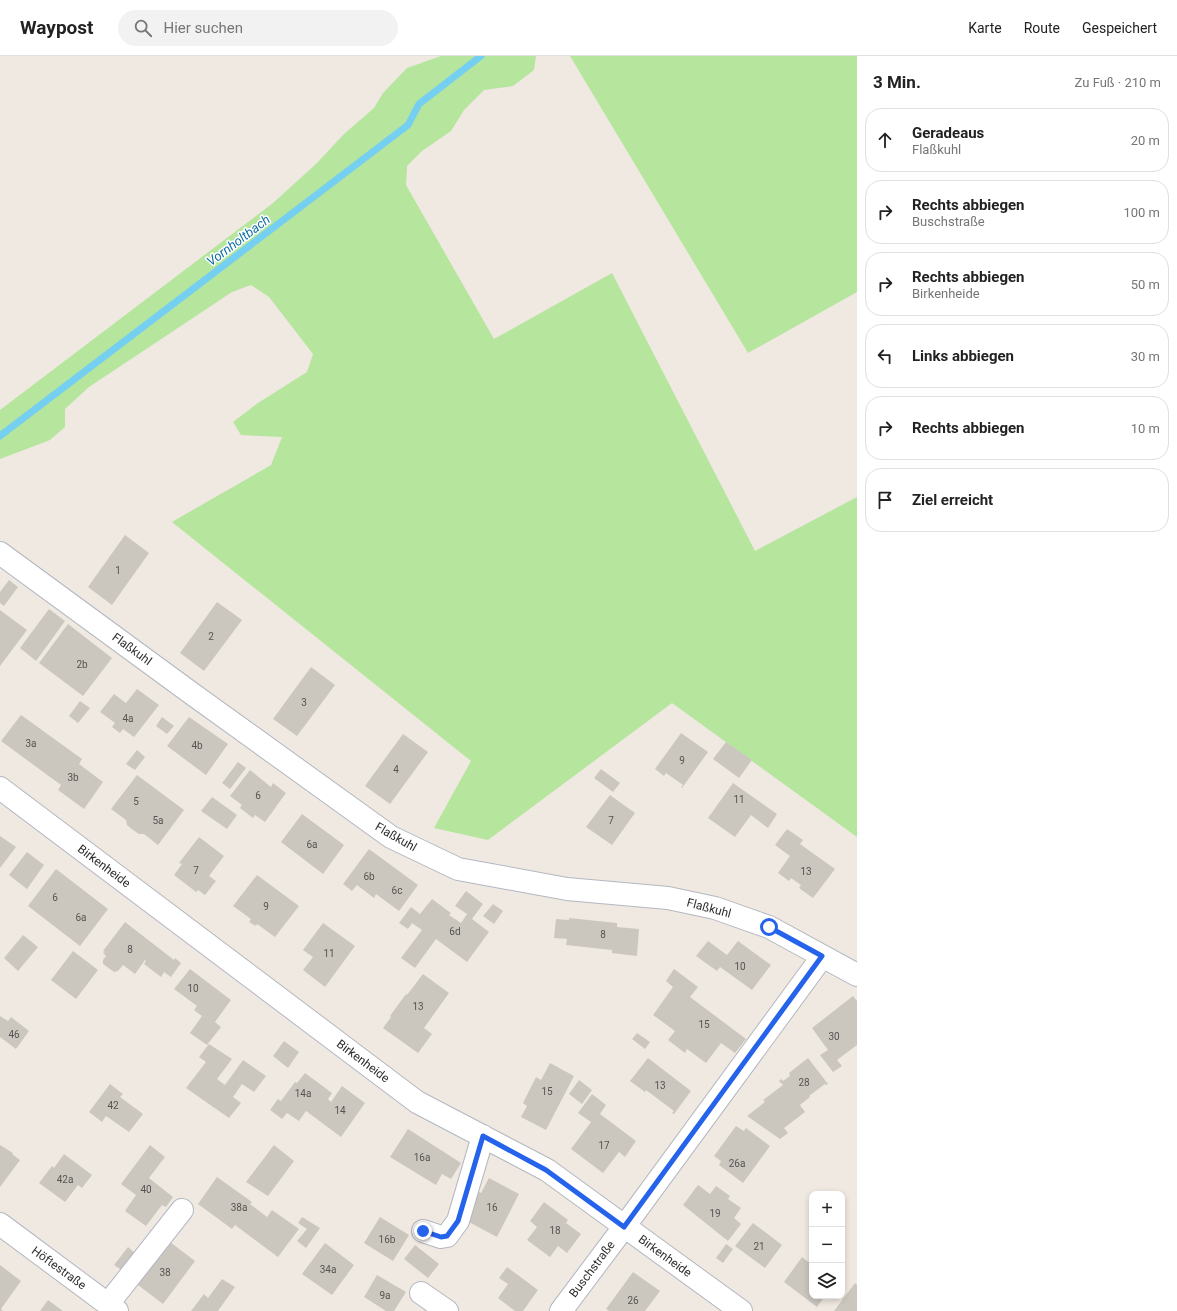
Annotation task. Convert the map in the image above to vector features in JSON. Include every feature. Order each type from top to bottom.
[{"type":"street","name":"Flaßkuhl","points":[[0,552],[191,693],[391,837],[458,869],[567,889],[668,898],[715,908],[769,927],[857,975]]},
{"type":"street","name":"Birkenheide","points":[[0,788],[417,1102],[546,1170],[741,1311]]},
{"type":"street","name":"Buschstraße","points":[[561,1311],[822,956]]},
{"type":"street","points":[[423,1231],[441,1237],[447,1236],[458,1221],[483,1136]]},
{"type":"street","points":[[113,1308],[182,1210]]},
{"type":"street","name":"Höftestraße","points":[[0,1224],[113,1308]]},
{"type":"street","points":[[421,1293],[447,1311]]},
{"type":"green space","points":[[441,56],[536,56],[534,70],[513,86],[484,90],[464,110],[451,131],[422,151],[407,166],[406,185],[494,339],[612,273],[755,551],[857,497],[857,837],[672,703],[488,840],[434,828],[471,761],[172,522],[271,465],[282,437],[241,435],[233,422],[258,403],[307,372],[313,354],[269,297],[251,285],[232,292],[89,387],[65,409],[65,427],[50,440],[0,459],[0,410],[273,203],[317,163],[344,134],[374,108],[383,93],[407,68]]},
{"type":"green space","points":[[570,56],[857,56],[857,292],[748,353]]},
{"type":"building","points":[[125,535],[149,553],[112,605],[88,587]]},
{"type":"building","points":[[9,580],[18,587],[4,606],[0,603],[0,592]]},
{"type":"building","points":[[217,602],[242,620],[204,671],[180,653]]},
{"type":"building","points":[[49,609],[65,621],[36,661],[20,648]]},
{"type":"building","points":[[0,610],[27,630],[0,666]]},
{"type":"building","points":[[68,624],[112,658],[83,696],[39,663]]},
{"type":"building","points":[[311,667],[335,685],[297,736],[273,719]]},
{"type":"building","points":[[137,689],[159,705],[134,737],[123,729],[120,733],[112,727],[115,723],[100,712],[114,694],[126,703]]},
{"type":"building","points":[[80,701],[90,708],[78,723],[69,716]]},
{"type":"building","points":[[21,715],[82,759],[79,764],[103,782],[84,809],[58,790],[61,785],[1,741]]},
{"type":"building","points":[[162,717],[174,726],[167,734],[156,726]]},
{"type":"building","points":[[189,717],[228,744],[206,775],[167,746]]},
{"type":"building","points":[[681,733],[708,752],[682,788],[681,787],[683,785],[666,773],[664,776],[655,769]]},
{"type":"building","points":[[403,734],[428,752],[390,804],[365,786]]},
{"type":"building","points":[[726,742],[752,760],[739,778],[713,759]]},
{"type":"building","points":[[137,750],[145,757],[135,770],[126,764]]},
{"type":"building","points":[[238,762],[246,768],[230,789],[222,783]]},
{"type":"building","points":[[601,769],[620,783],[613,792],[594,778]]},
{"type":"building","points":[[250,770],[271,787],[273,783],[286,793],[265,822],[255,815],[253,818],[240,808],[242,805],[230,796]]},
{"type":"building","points":[[137,775],[184,810],[158,845],[144,834],[139,834],[133,830],[127,825],[126,820],[111,809]]},
{"type":"building","points":[[733,783],[777,814],[768,828],[751,815],[735,837],[708,818]]},
{"type":"building","points":[[610,795],[635,813],[612,845],[586,827]]},
{"type":"building","points":[[212,797],[237,815],[227,829],[201,811]]},
{"type":"building","points":[[302,814],[344,845],[323,874],[281,842]]},
{"type":"building","points":[[787,829],[803,840],[800,844],[835,869],[813,898],[799,888],[801,885],[791,878],[789,881],[778,873],[790,856],[775,845]]},
{"type":"building","points":[[0,836],[16,847],[0,868]]},
{"type":"building","points":[[199,837],[224,856],[209,876],[216,881],[205,895],[198,890],[196,892],[174,875],[182,864],[179,863]]},
{"type":"building","points":[[369,849],[418,885],[399,911],[376,894],[374,898],[357,885],[352,891],[343,884]]},
{"type":"building","points":[[27,852],[44,865],[27,889],[9,875]]},
{"type":"building","points":[[56,869],[108,909],[80,946],[28,906]]},
{"type":"building","points":[[257,875],[299,906],[275,937],[257,924],[256,926],[249,922],[251,919],[233,906]]},
{"type":"building","points":[[466,891],[483,904],[472,919],[489,932],[467,962],[436,939],[415,968],[401,958],[422,930],[412,923],[408,929],[399,923],[411,907],[420,914],[432,899],[451,913],[449,915],[461,923],[467,914],[455,906]]},
{"type":"building","points":[[493,904],[503,911],[494,924],[483,916]]},
{"type":"building","points":[[569,918],[617,923],[617,927],[639,929],[637,956],[612,953],[612,950],[566,945],[567,939],[554,938],[556,919],[569,920]]},
{"type":"building","points":[[125,922],[174,960],[175,958],[181,963],[171,977],[164,972],[161,977],[144,964],[146,961],[145,960],[135,974],[123,965],[118,971],[114,972],[103,964],[103,960],[106,956],[103,953],[105,952],[103,951]]},
{"type":"building","points":[[323,923],[355,946],[325,987],[303,970],[313,957],[303,950]]},
{"type":"building","points":[[23,935],[38,947],[18,971],[4,958]]},
{"type":"building","points":[[708,941],[727,955],[738,941],[771,965],[752,990],[720,967],[717,971],[696,956]]},
{"type":"building","points":[[73,951],[98,970],[76,999],[51,980]]},
{"type":"building","points":[[190,969],[231,1000],[215,1022],[221,1027],[207,1045],[190,1033],[202,1016],[194,1010],[197,1006],[174,989]]},
{"type":"building","points":[[674,969],[698,987],[690,997],[746,1039],[735,1053],[721,1043],[706,1063],[687,1049],[685,1053],[668,1040],[675,1031],[653,1015],[673,987],[666,981]]},
{"type":"building","points":[[423,974],[449,993],[424,1028],[432,1034],[418,1053],[383,1028],[406,994],[407,995]]},
{"type":"building","points":[[853,996],[857,1001],[857,1045],[837,1060],[842,1066],[833,1072],[820,1055],[828,1050],[812,1028]]},
{"type":"building","points":[[0,1016],[8,1021],[11,1017],[29,1031],[16,1049],[0,1037]]},
{"type":"building","points":[[637,1033],[650,1042],[645,1049],[632,1039]]},
{"type":"building","points":[[284,1041],[299,1052],[288,1068],[273,1056]]},
{"type":"building","points":[[209,1044],[232,1059],[217,1079],[225,1085],[243,1060],[266,1076],[254,1092],[242,1084],[233,1097],[241,1103],[229,1118],[186,1088],[206,1062],[199,1057]]},
{"type":"building","points":[[648,1058],[691,1091],[674,1114],[672,1113],[674,1111],[646,1090],[645,1092],[630,1081]]},
{"type":"building","points":[[808,1058],[828,1084],[825,1084],[809,1096],[810,1097],[800,1105],[805,1112],[784,1128],[788,1133],[780,1139],[747,1116],[765,1102],[763,1100],[783,1085],[779,1081],[781,1079],[783,1081],[790,1076],[789,1073]]},
{"type":"building","points":[[550,1063],[574,1076],[546,1130],[521,1117],[527,1106],[523,1103],[536,1077],[541,1080]]},
{"type":"building","points":[[305,1073],[332,1093],[328,1099],[331,1102],[342,1086],[365,1103],[341,1137],[306,1111],[299,1121],[287,1113],[282,1119],[270,1110],[278,1099],[281,1101],[295,1082],[297,1083]]},
{"type":"building","points":[[579,1080],[592,1090],[582,1104],[569,1094]]},
{"type":"building","points":[[110,1084],[123,1094],[120,1097],[143,1114],[129,1132],[106,1116],[102,1122],[89,1112]]},
{"type":"building","points":[[592,1094],[606,1105],[600,1114],[636,1141],[625,1157],[619,1152],[603,1173],[571,1149],[591,1122],[578,1113]]},
{"type":"building","points":[[736,1126],[744,1131],[746,1128],[770,1146],[743,1183],[719,1165],[721,1161],[714,1156]]},
{"type":"building","points":[[408,1129],[461,1163],[451,1179],[442,1174],[436,1185],[390,1157]]},
{"type":"building","points":[[0,1145],[13,1153],[12,1154],[20,1160],[0,1187]]},
{"type":"building","points":[[150,1145],[165,1157],[149,1178],[173,1197],[166,1207],[162,1205],[146,1226],[125,1211],[136,1195],[121,1184]]},
{"type":"building","points":[[274,1145],[294,1161],[268,1196],[246,1182]]},
{"type":"building","points":[[64,1154],[92,1175],[82,1188],[78,1185],[65,1202],[39,1183],[52,1166],[54,1168]]},
{"type":"building","points":[[217,1177],[252,1202],[250,1204],[267,1217],[272,1210],[299,1229],[278,1257],[235,1225],[232,1229],[198,1204]]},
{"type":"building","points":[[489,1178],[519,1194],[497,1237],[467,1221],[471,1207]]},
{"type":"building","points":[[698,1185],[710,1194],[716,1186],[730,1196],[728,1199],[741,1208],[734,1218],[741,1224],[728,1241],[683,1205]]},
{"type":"building","points":[[544,1202],[568,1220],[566,1223],[581,1234],[567,1253],[558,1246],[550,1257],[527,1240],[537,1227],[530,1221]]},
{"type":"building","points":[[302,1217],[320,1228],[306,1248],[297,1241],[307,1229],[298,1223]]},
{"type":"building","points":[[380,1217],[409,1235],[393,1261],[364,1243]]},
{"type":"building","points":[[753,1223],[782,1245],[765,1268],[735,1246]]},
{"type":"building","points":[[166,1239],[195,1261],[163,1304],[134,1282]]},
{"type":"building","points":[[325,1243],[354,1265],[332,1295],[302,1274]]},
{"type":"building","points":[[726,1244],[733,1249],[723,1263],[716,1258]]},
{"type":"building","points":[[415,1245],[439,1264],[428,1278],[404,1259]]},
{"type":"building","points":[[128,1247],[137,1255],[123,1271],[114,1265]]},
{"type":"building","points":[[802,1257],[809,1263],[809,1299],[823,1299],[817,1307],[784,1282]]},
{"type":"building","points":[[0,1265],[21,1281],[1,1309],[3,1311],[0,1311]]},
{"type":"building","points":[[507,1267],[538,1290],[523,1311],[515,1311],[498,1298],[508,1284],[499,1278]]},
{"type":"building","points":[[633,1272],[660,1291],[645,1311],[609,1311],[606,1309]]},
{"type":"building","points":[[377,1275],[406,1292],[394,1311],[386,1311],[364,1297]]},
{"type":"building","points":[[222,1279],[235,1287],[218,1311],[191,1311],[204,1294],[208,1298]]},
{"type":"building","points":[[855,1283],[857,1285],[857,1311],[834,1311],[843,1299],[845,1299],[845,1296]]},
{"type":"building","points":[[48,1300],[63,1311],[40,1311]]},
{"type":"waterway","name":"Vornholtbach","points":[[0,436],[408,125],[419,104],[481,56]]},
{"type":"route","points":[[423,1231],[441,1237],[447,1236],[458,1221],[483,1136],[546,1170],[624,1227],[822,956],[769,927]]}]
